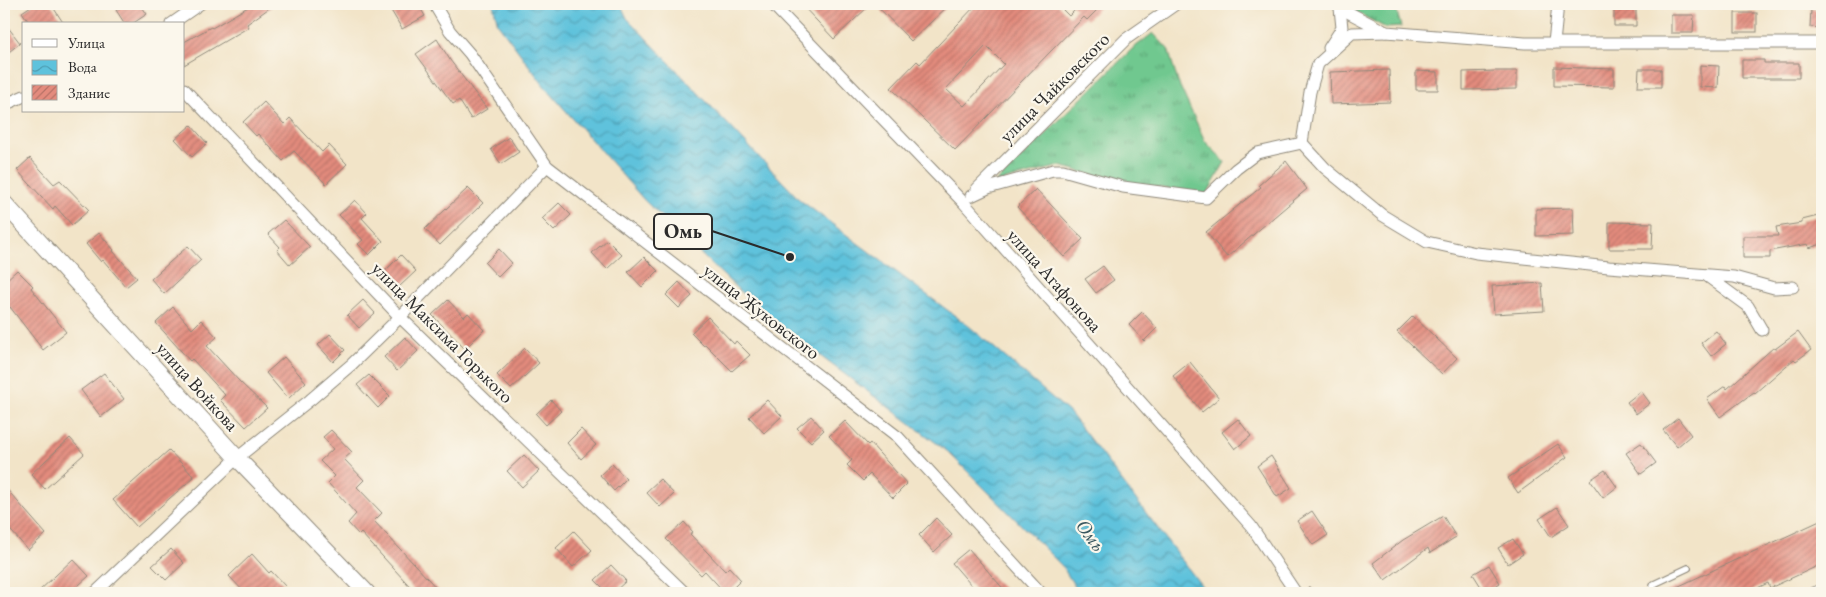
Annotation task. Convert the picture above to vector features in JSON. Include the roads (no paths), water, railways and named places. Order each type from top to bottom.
[{"type":"main road","name":"улица Войкова","points":[[4,203],[237,458],[367,593]]},
{"type":"street","points":[[174,22],[200,4]]},
{"type":"street","name":"улица Жуковского","points":[[434,4],[450,31],[470,54],[547,166],[898,438],[1041,593]]},
{"type":"street","name":"улица Агафонова","points":[[772,4],[967,200],[1251,526],[1296,593]]},
{"type":"street","name":"улица Чайковского","points":[[967,200],[1126,39],[1176,4]]},
{"type":"street","points":[[1554,43],[1558,4]]},
{"type":"street","points":[[1302,143],[1310,92],[1318,64],[1342,28],[1339,6]]},
{"type":"street","points":[[1339,6],[1386,32]]},
{"type":"street","points":[[1318,64],[1352,33],[1386,32],[1525,43],[1822,42]]},
{"type":"street","name":"улица Максима Горького","points":[[185,90],[400,317],[685,593]]},
{"type":"street","points":[[4,105],[22,97]]},
{"type":"street","points":[[967,200],[988,188],[1053,170],[1063,170],[1123,187],[1206,198],[1236,169],[1257,153],[1302,143]]},
{"type":"street","points":[[1302,143],[1326,168],[1382,215],[1427,242],[1476,253],[1707,276],[1734,277],[1774,288],[1792,287]]},
{"type":"street","points":[[95,593],[237,458],[352,364],[547,166]]},
{"type":"street","points":[[1707,276],[1748,306],[1762,330]]},
{"type":"street","points":[[1814,593],[1822,590]]},
{"type":"lane","points":[[1654,593],[1654,584],[1688,568]]},
{"type":"water","name":"Омь","points":[[493,4],[620,4],[627,18],[800,200],[970,327],[1070,413],[1207,593],[1079,593],[1062,566],[947,451],[763,313],[645,201],[545,87],[498,24]]},
{"type":"place","name":"Омь","points":[[790,257]]}]
